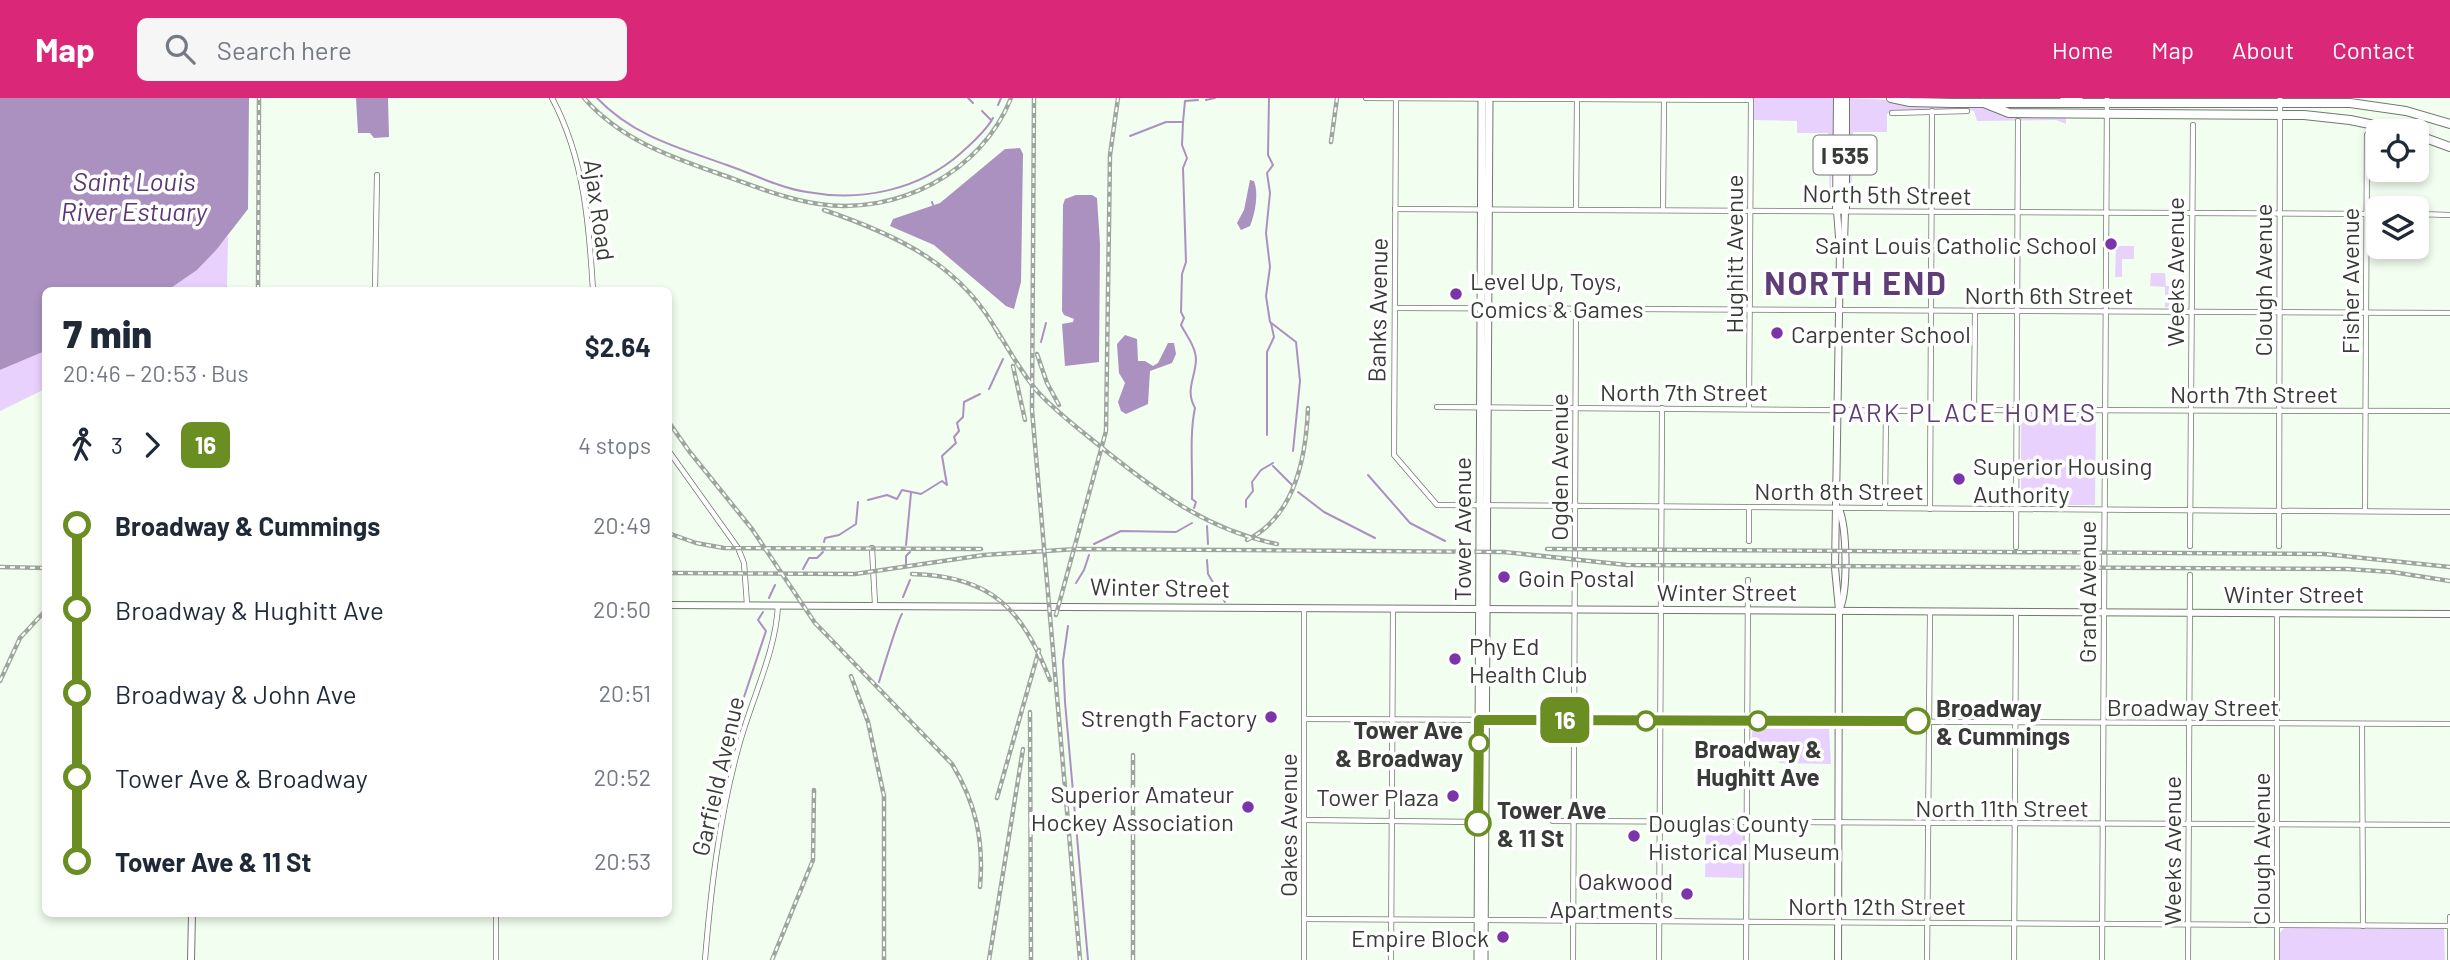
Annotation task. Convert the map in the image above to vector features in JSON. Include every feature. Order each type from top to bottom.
[{"type":"highway","name":"I 535","points":[[1838,98],[1841,211]]},
{"type":"highway","name":"I 535","points":[[1841,211],[1845,98]]},
{"type":"highway","points":[[1891,98],[1915,102],[2280,101],[2374,106],[2413,113],[2450,124]]},
{"type":"highway","points":[[1915,102],[1965,98]]},
{"type":"highway","points":[[1982,101],[2010,113],[2280,114],[2366,123]]},
{"type":"highway","points":[[2429,139],[2450,147]]},
{"type":"main road","name":"Tower Avenue","points":[[1482,98],[1485,209]]},
{"type":"main road","name":"Tower Avenue","points":[[1478,960],[1482,822],[1485,209],[1489,98]]},
{"type":"main road","points":[[2064,98],[2105,101]]},
{"type":"main road","name":"Tower Avenue","points":[[1481,919],[1484,960]]},
{"type":"street","name":"Ajax Road","points":[[552,98],[565,123],[582,180],[593,287]]},
{"type":"street","points":[[1366,98],[1664,99],[1662,210]]},
{"type":"street","name":"Banks Avenue","points":[[1396,98],[1394,455],[1437,505]]},
{"type":"street","points":[[1576,210],[1577,99]]},
{"type":"street","name":"Hughitt Avenue","points":[[1664,99],[1751,100],[1749,409]]},
{"type":"street","name":"Grand Avenue","points":[[2102,960],[2105,101]]},
{"type":"street","name":"Clough Avenue","points":[[2279,546],[2280,101]]},
{"type":"street","points":[[1930,509],[1932,111]]},
{"type":"street","points":[[1892,113],[1967,111]]},
{"type":"street","points":[[2016,547],[2018,121]]},
{"type":"street","name":"Weeks Avenue","points":[[2190,546],[2193,125]]},
{"type":"street","points":[[375,287],[377,175]]},
{"type":"street","name":"North 5th Street","points":[[1395,209],[2366,214]]},
{"type":"street","points":[[1838,960],[1839,610],[1844,596],[1844,537],[1838,508],[1840,250],[1844,243],[1841,211]]},
{"type":"street","points":[[2429,214],[2450,215]]},
{"type":"street","name":"Fisher Avenue","points":[[2365,511],[2366,259]]},
{"type":"street","name":"North 6th Street","points":[[1395,309],[2450,313]]},
{"type":"street","name":"Ogden Avenue","points":[[1573,960],[1576,309]]},
{"type":"street","name":"North 7th Street","points":[[1975,311],[1974,410],[2450,411]]},
{"type":"street","name":"North 7th Street","points":[[1437,407],[1931,411]]},
{"type":"street","points":[[1659,960],[1662,408]]},
{"type":"street","points":[[1885,508],[1886,410]]},
{"type":"street","points":[[672,456],[737,548],[744,563],[747,604]]},
{"type":"street","name":"North 8th Street","points":[[1437,505],[2450,512]]},
{"type":"street","points":[[1749,507],[1749,541]]},
{"type":"street","points":[[872,548],[875,604]]},
{"type":"street","name":"Weeks Avenue","points":[[2188,960],[2190,575]]},
{"type":"street","points":[[1746,960],[1748,580]]},
{"type":"street","name":"Garfield Avenue","points":[[705,960],[719,825],[743,732],[775,631],[778,604]]},
{"type":"street","name":"Winter Street","points":[[672,605],[2450,614]]},
{"type":"street","name":"Oakes Avenue","points":[[1304,607],[1304,960]]},
{"type":"street","points":[[1391,960],[1393,607]]},
{"type":"street","points":[[1927,960],[1930,611]]},
{"type":"street","points":[[2014,960],[2016,611]]},
{"type":"street","name":"Clough Avenue","points":[[2277,612],[2277,960]]},
{"type":"street","name":"Broadway Street","points":[[1305,719],[2450,724]]},
{"type":"street","points":[[2362,724],[2363,926]]},
{"type":"street","points":[[1304,820],[1482,822]]},
{"type":"street","name":"North 11th Street","points":[[1553,821],[2450,825]]},
{"type":"street","points":[[191,960],[192,917]]},
{"type":"street","points":[[496,917],[496,960]]},
{"type":"street","points":[[2450,917],[2450,960]]},
{"type":"street","name":"North 12th Street","points":[[1304,919],[2450,926]]},
{"type":"shaded area","points":[[1754,98],[1835,98],[1830,204],[1828,133],[1797,133],[1797,121],[1754,120]]},
{"type":"shaded area","points":[[1847,98],[1982,104],[2002,115],[2066,117],[2066,124],[2056,120],[1977,121],[1974,111],[1965,109],[1891,111],[1887,114],[1887,132],[1853,132],[1851,205]]},
{"type":"shaded area","points":[[228,236],[227,287],[172,287],[197,270]]},
{"type":"shaded area","points":[[2116,246],[2134,246],[2134,259],[2122,259],[2122,277],[2115,277]]},
{"type":"shaded area","points":[[2151,273],[2165,273],[2166,286],[2187,286],[2186,307],[2165,307],[2165,287],[2150,286]]},
{"type":"shaded area","points":[[42,352],[42,390],[0,411],[0,370]]},
{"type":"shaded area","points":[[2021,414],[2096,414],[2095,505],[2021,505]]},
{"type":"shaded area","points":[[1753,727],[1829,728],[1831,764],[1779,763],[1779,750],[1750,750]]},
{"type":"shaded area","points":[[1706,825],[1743,827],[1743,878],[1705,877]]},
{"type":"shaded area","points":[[2284,928],[2444,929],[2445,960],[2280,960],[2280,933]]},
{"type":"water","name":"Saint Louis River Estuary","points":[[0,98],[249,98],[248,209],[217,249],[197,270],[172,287],[42,287],[42,352],[0,370]]},
{"type":"water","points":[[356,98],[388,98],[389,137],[374,138],[370,133],[358,133]]},
{"type":"water","points":[[1020,148],[1023,154],[1021,282],[1014,309],[1006,306],[934,245],[890,226],[893,219],[940,203],[1005,149]]},
{"type":"water","points":[[1250,180],[1254,181],[1255,186],[1255,210],[1250,226],[1241,230],[1237,223],[1244,210]]},
{"type":"water","points":[[1076,195],[1092,195],[1097,198],[1100,244],[1099,362],[1065,366],[1062,324],[1073,322],[1074,319],[1064,315],[1062,311],[1063,205],[1065,199]]},
{"type":"water","points":[[1125,335],[1137,339],[1138,361],[1145,361],[1153,366],[1158,363],[1168,343],[1174,343],[1176,354],[1172,363],[1150,371],[1148,404],[1126,414],[1121,411],[1118,402],[1125,383],[1119,373],[1117,344]]},
{"type":"waterway","points":[[597,98],[626,122],[674,146],[787,187],[828,195],[869,194],[889,190],[927,176],[961,153],[993,118]]},
{"type":"waterway","points":[[968,98],[973,103]]},
{"type":"waterway","points":[[998,105],[1001,98]]},
{"type":"waterway","points":[[1206,100],[1215,98]]},
{"type":"waterway","points":[[1269,98],[1268,155],[1273,165],[1267,173],[1270,193],[1266,233],[1270,267],[1266,296],[1270,322],[1296,342],[1300,381],[1293,451]]},
{"type":"waterway","points":[[1130,136],[1166,122],[1183,122],[1185,101],[1198,100]]},
{"type":"waterway","points":[[982,111],[991,120]]},
{"type":"waterway","points":[[1183,122],[1182,145],[1187,158],[1183,168],[1186,262],[1182,274],[1181,312],[1184,318],[1181,325],[1196,355],[1191,390],[1195,408],[1192,441],[1192,499],[1196,502],[1194,508]]},
{"type":"waterway","points":[[1041,342],[1046,323]]},
{"type":"waterway","points":[[1267,435],[1267,352],[1274,337],[1271,323]]},
{"type":"waterway","points":[[989,389],[1003,359]]},
{"type":"waterway","points":[[868,500],[887,495],[897,499],[902,490],[921,494],[942,481],[947,485],[942,456],[956,443],[954,437],[959,431],[957,423],[963,417],[964,402],[980,394]]},
{"type":"waterway","points":[[1246,507],[1246,500],[1253,491],[1252,482],[1261,470],[1273,463]]},
{"type":"waterway","points":[[1273,466],[1292,485]]},
{"type":"waterway","points":[[1368,475],[1410,523],[1445,541]]},
{"type":"waterway","points":[[1298,492],[1324,512],[1375,538]]},
{"type":"waterway","points":[[906,545],[911,493]]},
{"type":"waterway","points":[[824,542],[825,538],[839,535],[856,524],[858,502]]},
{"type":"waterway","points":[[1094,544],[1121,531],[1176,532],[1192,523]]},
{"type":"waterway","points":[[1207,526],[1208,544]]},
{"type":"waterway","points":[[803,569],[809,558],[817,558],[823,552]]},
{"type":"waterway","points":[[906,566],[906,556],[910,552]]},
{"type":"waterway","points":[[1076,583],[1089,555]]},
{"type":"waterway","points":[[1207,560],[1208,574],[1225,602]]},
{"type":"waterway","points":[[903,597],[910,580]]},
{"type":"waterway","points":[[769,598],[775,585]]},
{"type":"waterway","points":[[740,709],[766,631],[758,620],[763,612]]},
{"type":"waterway","points":[[879,682],[902,614]]},
{"type":"waterway","points":[[1068,626],[1063,661],[1065,702],[1088,960]]},
{"type":"railway","points":[[258,287],[259,98]]},
{"type":"railway","points":[[584,98],[613,125],[681,160],[794,199],[848,206],[878,203],[906,195],[933,183],[958,167],[980,147],[998,124],[1011,98]]},
{"type":"railway","points":[[1034,98],[1032,410],[1080,960]]},
{"type":"railway","points":[[1056,615],[1106,431],[1110,155],[1118,98]]},
{"type":"railway","points":[[1331,142],[1337,98]]},
{"type":"railway","points":[[824,210],[877,230],[926,256],[967,290],[1000,337]]},
{"type":"railway","points":[[996,329],[1037,391],[1126,467],[1166,496],[1207,520],[1252,538],[1277,544]]},
{"type":"railway","points":[[1037,354],[1047,383],[1059,405]]},
{"type":"railway","points":[[1013,366],[1025,420]]},
{"type":"railway","points":[[1247,540],[1276,516],[1295,484],[1304,446],[1308,408]]},
{"type":"railway","points":[[672,427],[752,529],[815,623],[952,764],[967,793],[976,823],[981,854],[980,887]]},
{"type":"railway","points":[[672,534],[696,543],[724,548],[981,549]]},
{"type":"railway","points":[[672,573],[855,574],[984,555],[1076,549],[1504,552],[1627,565],[2347,569],[2392,572],[2450,581]]},
{"type":"railway","points":[[1547,549],[2324,554],[2450,567]]},
{"type":"railway","points":[[0,567],[42,568]]},
{"type":"railway","points":[[912,574],[963,581],[1001,601],[1028,634],[1050,680]]},
{"type":"railway","points":[[0,681],[20,638],[42,614]]},
{"type":"railway","points":[[997,798],[1039,650]]},
{"type":"railway","points":[[851,676],[868,722],[884,796],[884,960]]},
{"type":"railway","points":[[1030,712],[1031,960]]},
{"type":"railway","points":[[989,960],[1023,749]]},
{"type":"railway","points":[[1133,755],[1133,960]]},
{"type":"railway","points":[[772,960],[813,860],[814,790]]},
{"type":"bus line","name":"16","points":[[1478,823],[1479,720],[1917,721]]},
{"type":"place","name":"Saint Louis Catholic School","points":[[2111,244]]},
{"type":"place","name":"Level Up, Toys, Comics & Games","points":[[1456,294]]},
{"type":"place","name":"Carpenter School","points":[[1777,333]]},
{"type":"place","name":"Superior Housing Authority","points":[[1959,479]]},
{"type":"place","name":"Goin Postal","points":[[1504,577]]},
{"type":"place","name":"Phy Ed Health Club","points":[[1455,659]]},
{"type":"place","name":"Strength Factory","points":[[1271,717]]},
{"type":"place","name":"Broadway & Hughitt Ave","points":[[1758,721]]},
{"type":"place","name":"Broadway & Cummings","points":[[1917,721]]},
{"type":"place","name":"Tower Ave & Broadway","points":[[1479,743]]},
{"type":"place","name":"Tower Plaza","points":[[1453,796]]},
{"type":"place","name":"Superior Amateur Hockey Association","points":[[1248,807]]},
{"type":"place","name":"Tower Ave & 11 St","points":[[1478,823]]},
{"type":"place","name":"Douglas County Historical Museum","points":[[1634,836]]},
{"type":"place","name":"Oakwood Apartments","points":[[1687,894]]},
{"type":"place","name":"Empire Block","points":[[1503,937]]},
{"type":"district","name":"NORTH END","points":[[1856,282]]},
{"type":"district","name":"PARK PLACE HOMES","points":[[1964,411]]}]
